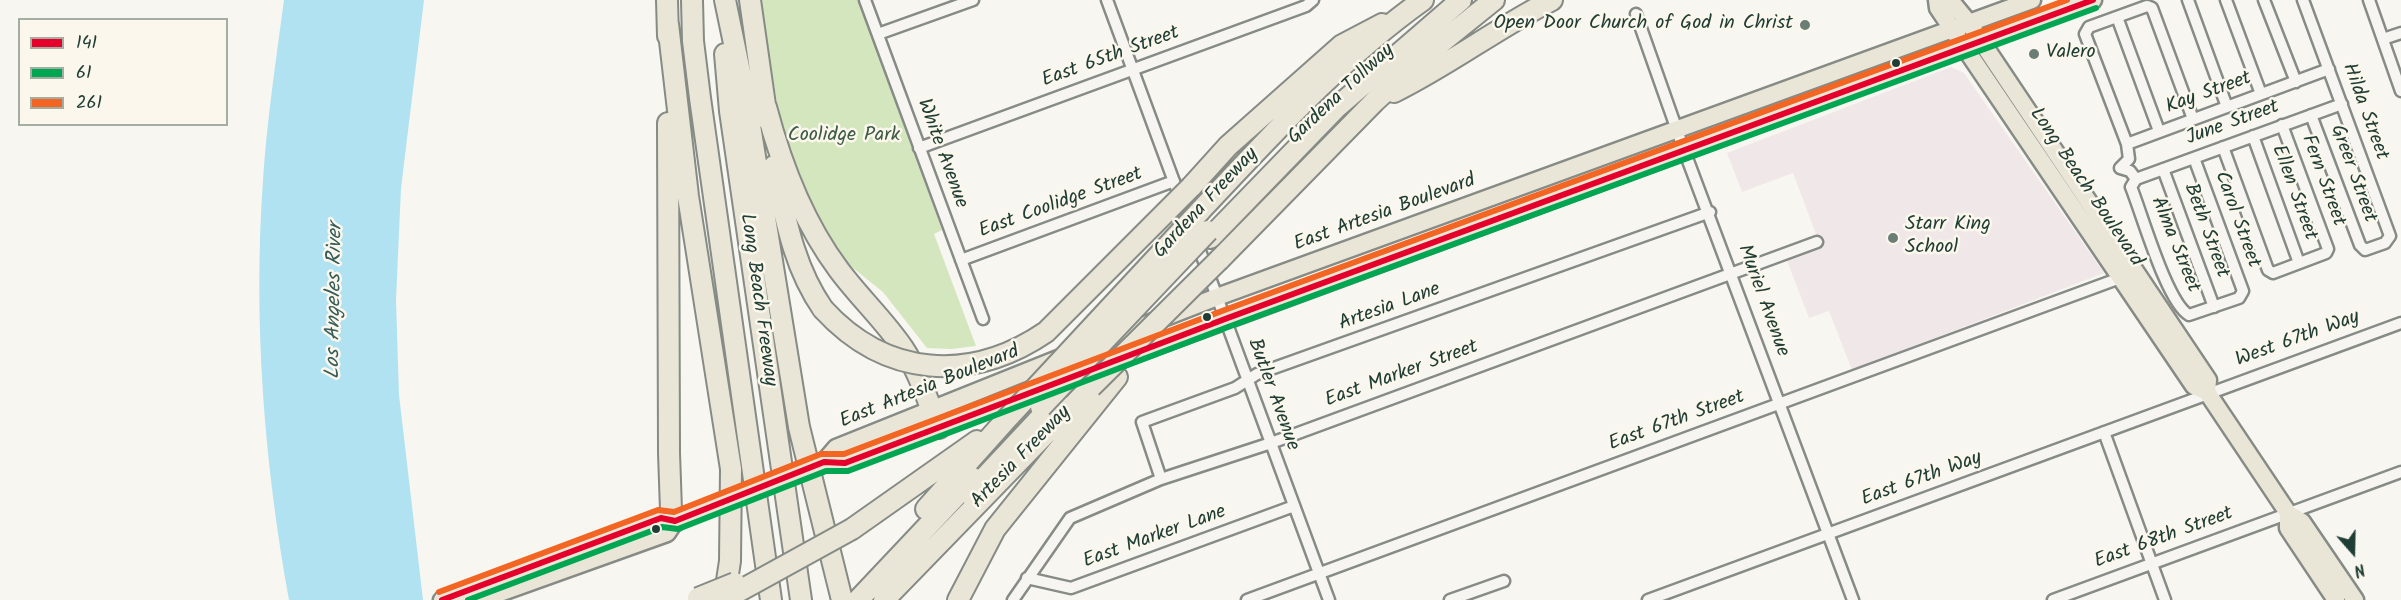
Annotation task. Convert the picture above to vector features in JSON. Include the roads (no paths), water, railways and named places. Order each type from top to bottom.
[{"type":"highway","points":[[667,0],[669,453],[671,510],[675,521]]},
{"type":"highway","name":"Long Beach Freeway","points":[[692,0],[694,52],[740,398],[771,600]]},
{"type":"highway","points":[[723,0],[746,100],[799,427],[842,600]]},
{"type":"highway","name":"Long Beach Freeway","points":[[723,0],[730,111],[801,600]]},
{"type":"highway","points":[[750,0],[773,161],[792,245],[809,288],[824,309],[858,341],[891,357],[925,366],[952,366],[1002,357],[1023,348],[1046,332],[1182,184],[1342,45],[1373,26],[1396,19]]},
{"type":"highway","name":"Gardena Freeway","points":[[1004,422],[1295,110],[1396,19],[1423,0]]},
{"type":"highway","name":"Gardena Tollway","points":[[1209,235],[1321,110],[1419,24],[1451,0]]},
{"type":"highway","name":"Gardena Tollway","points":[[871,591],[1209,235],[1336,108],[1379,68],[1461,0]]},
{"type":"highway","points":[[957,600],[995,529],[1163,317],[1375,101],[1422,58],[1494,0]]},
{"type":"highway","points":[[1375,101],[1433,73],[1472,45],[1552,0]]},
{"type":"highway","points":[[668,24],[688,196],[731,470],[730,561],[724,600]]},
{"type":"highway","points":[[766,107],[780,159],[802,207],[838,270],[878,314],[905,351],[939,428]]},
{"type":"highway","name":"Artesia Freeway","points":[[842,600],[871,591],[1163,317]]},
{"type":"highway","points":[[740,398],[739,423],[763,600]]},
{"type":"highway","points":[[724,600],[785,563],[852,528],[1004,422]]},
{"type":"highway","name":"Artesia Freeway","points":[[871,591],[1004,422]]},
{"type":"highway","points":[[696,599],[785,563]]},
{"type":"main road","name":"Long Beach Boulevard","points":[[1937,0],[1938,8],[2194,386],[2207,392],[2288,513],[2302,522],[2355,600]]},
{"type":"main road","name":"Long Beach Boulevard","points":[[1950,0],[1982,41],[2208,380],[2207,392]]},
{"type":"main road","name":"East Artesia Boulevard","points":[[824,462],[836,448],[1217,297],[1678,131],[2032,0]]},
{"type":"main road","name":"East Artesia Boulevard","points":[[442,600],[481,595],[667,533],[675,521],[824,462],[845,464],[1225,319],[2093,0]]},
{"type":"main road","name":"Long Beach Boulevard","points":[[2288,513],[2288,528],[2336,600]]},
{"type":"street","name":"White Avenue","points":[[865,0],[983,320]]},
{"type":"street","points":[[878,34],[973,0]]},
{"type":"street","name":"Butler Avenue","points":[[1107,0],[1133,69],[1182,184],[1217,297],[1329,600]]},
{"type":"street","name":"East 65th Street","points":[[919,148],[1306,6],[1313,0]]},
{"type":"street","points":[[2188,0],[2227,107]]},
{"type":"street","points":[[2226,0],[2261,94]]},
{"type":"street","points":[[2265,0],[2296,82]]},
{"type":"street","name":"Hilda Street","points":[[2303,0],[2390,236],[2385,243],[2365,250],[2360,245]]},
{"type":"street","points":[[2369,0],[2401,91]]},
{"type":"street","points":[[2127,144],[2085,34],[2088,27],[2147,6],[2152,8],[2193,119]]},
{"type":"street","name":"Muriel Avenue","points":[[1636,14],[1684,150],[1710,213],[1853,600]]},
{"type":"street","points":[[2117,17],[2159,131]]},
{"type":"street","points":[[2383,39],[2401,33]]},
{"type":"street","name":"Kay Street","points":[[2127,144],[2330,69]]},
{"type":"street","name":"June Street","points":[[2136,179],[2342,104]]},
{"type":"street","name":"Greer Street","points":[[2312,115],[2360,245]]},
{"type":"street","name":"Fern Street","points":[[2282,125],[2328,249],[2326,253],[2299,263]]},
{"type":"street","name":"Ellen Street","points":[[2253,136],[2299,263]]},
{"type":"street","name":"Alma Street","points":[[2127,144],[2128,159],[2120,168],[2130,171],[2136,179],[2132,187],[2170,291],[2182,311],[2189,315],[2214,307]]},
{"type":"street","points":[[2223,147],[2268,270],[2273,273],[2299,263]]},
{"type":"street","name":"Carol Street","points":[[2193,158],[2242,295],[2214,307]]},
{"type":"street","name":"Beth Street","points":[[2163,169],[2214,307]]},
{"type":"street","name":"East Coolidge Street","points":[[961,260],[1182,184]]},
{"type":"street","name":"Artesia Lane","points":[[1161,479],[1142,422],[1235,388],[1247,379],[1710,213]]},
{"type":"street","name":"East Marker Street","points":[[1013,600],[1070,518],[1161,479],[1270,443],[1817,242]]},
{"type":"street","name":"East 67th Street","points":[[1247,600],[2120,278]]},
{"type":"street","name":"West 67th Way","points":[[2207,392],[2401,323]]},
{"type":"street","name":"East 67th Way","points":[[1648,600],[2207,392]]},
{"type":"street","points":[[2104,432],[2165,600]]},
{"type":"street","name":"East 68th Street","points":[[2053,600],[2401,472]]},
{"type":"street","name":"East Marker Lane","points":[[1027,578],[1071,588],[1294,506]]},
{"type":"street","points":[[1450,600],[1504,581]]},
{"type":"water","name":"Los Angeles River","points":[[284,0],[424,0],[401,188],[396,300],[399,395],[423,600],[289,600],[267,444],[259,286],[265,158]]},
{"type":"place","name":"Open Door Church of God in Christ","points":[[1805,25]]},
{"type":"place","name":"Valero","points":[[2034,54]]},
{"type":"place","name":"Starr King School","points":[[1893,238]]},
{"type":"park label","name":"Coolidge Park","points":[[844,137]]}]
